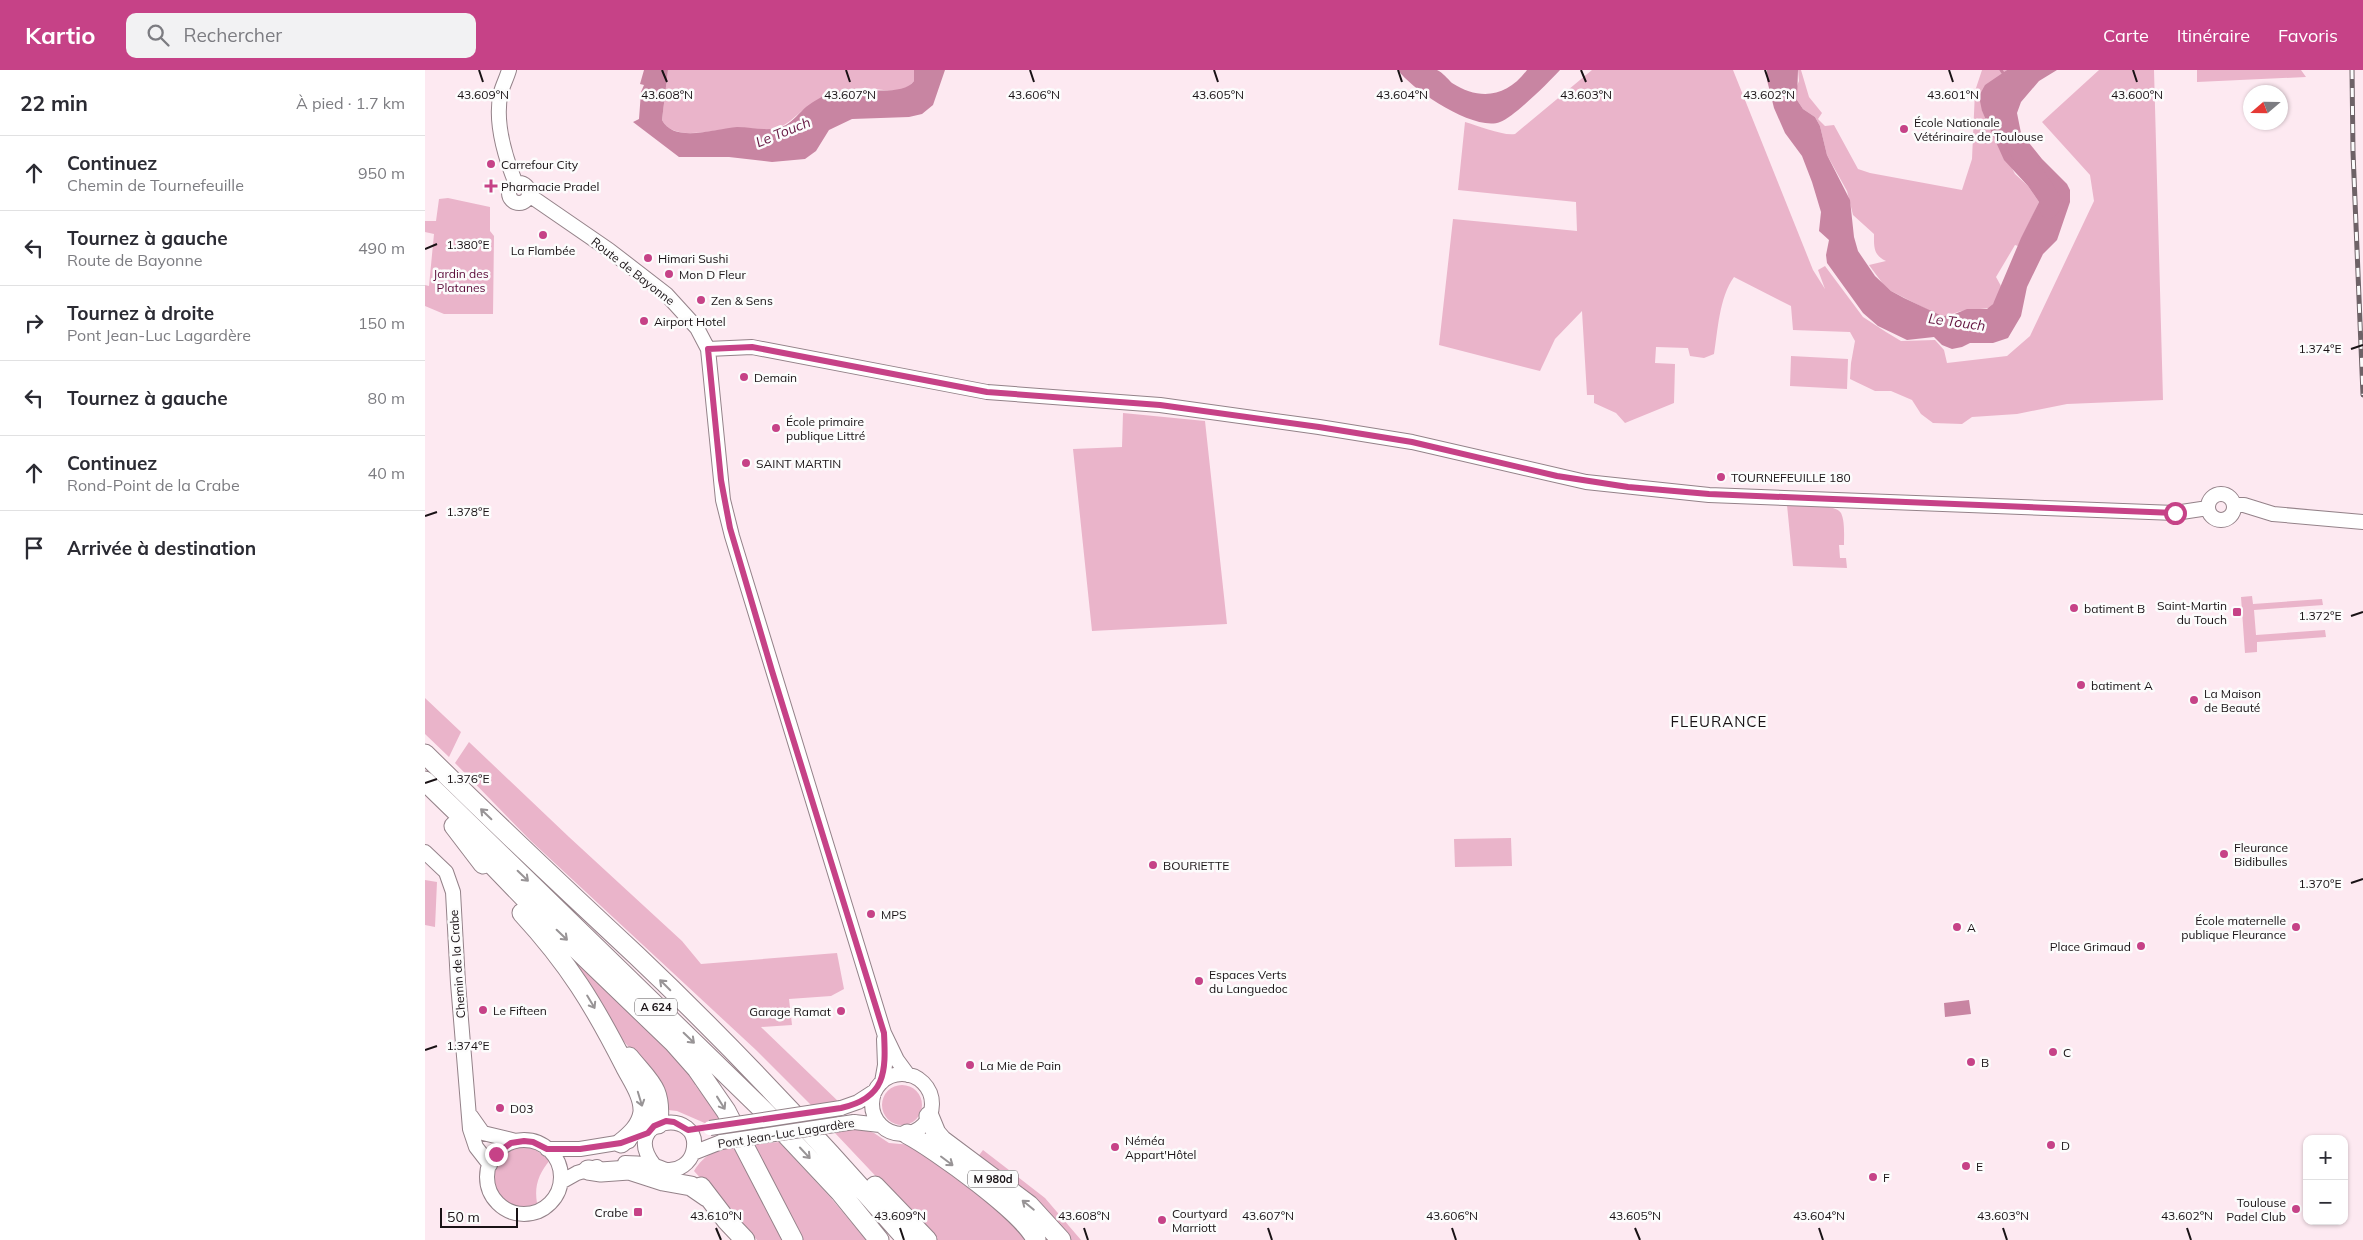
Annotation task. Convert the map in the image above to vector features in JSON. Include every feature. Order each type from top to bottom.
[{"type":"highway","name":"A 624","points":[[425,754],[572,897],[636,956],[761,1082],[843,1166],[875,1204],[901,1240]]},
{"type":"highway","name":"A 624","points":[[425,781],[765,1112],[840,1192],[879,1240]]},
{"type":"highway","points":[[425,796],[537,911],[674,1042],[697,1069],[726,1111],[793,1240]]},
{"type":"highway","points":[[454,826],[518,909],[565,963],[604,1024],[658,1095],[660,1104],[653,1129]]},
{"type":"highway","points":[[604,1024],[643,1106],[642,1117],[637,1128],[621,1143]]},
{"type":"highway","points":[[761,1082],[854,1165],[927,1240]]},
{"type":"highway","name":"M 980d","points":[[929,1116],[936,1133],[942,1140],[1029,1205],[1061,1240]]},
{"type":"highway","points":[[907,1134],[926,1145],[1013,1210],[1029,1227],[1036,1240]]},
{"type":"highway","points":[[588,1170],[601,1172],[629,1170],[663,1181],[691,1186],[707,1197]]},
{"type":"highway","points":[[673,1170],[695,1179],[707,1197],[745,1240]]},
{"type":"highway","points":[[875,1204],[907,1240]]},
{"type":"street","name":"Route de Bayonne","points":[[509,70],[501,92],[499,118],[516,184],[526,186],[529,195],[609,250],[666,294],[692,322],[708,349],[721,480],[728,522],[774,678],[884,1033],[899,1064],[908,1075]]},
{"type":"street","points":[[708,349],[752,347],[994,392],[1160,405],[1319,427],[1412,442],[1579,480],[1655,490],[1709,494],[2166,512],[2208,508],[2213,517],[2223,520],[2231,515],[2234,506],[2244,505],[2273,514],[2363,522]]},
{"type":"street","name":"Chemin de la Crabe","points":[[425,852],[446,872],[453,892],[460,1007],[471,1129],[476,1147],[490,1165]]},
{"type":"street","name":"Route de Bayonne","points":[[878,1086],[885,1065],[884,1033]]},
{"type":"street","points":[[894,1075],[908,1075],[922,1082],[928,1090],[931,1100],[929,1116],[919,1129],[907,1134],[894,1133],[880,1125],[872,1108],[878,1086],[894,1075]]},
{"type":"street","name":"Pont Jean-Luc Lagardère","points":[[688,1130],[841,1108],[853,1104],[878,1086]]},
{"type":"street","points":[[470,1116],[483,1133],[516,1142],[533,1142],[547,1149],[558,1162],[561,1182],[556,1195],[545,1207],[531,1214],[515,1213],[502,1206],[492,1195],[488,1180],[490,1165],[500,1150],[516,1142]]},
{"type":"street","points":[[547,1149],[580,1149],[621,1143],[674,1122],[688,1130],[693,1139],[693,1153],[685,1164],[673,1170],[666,1170],[654,1165],[620,1162],[577,1173],[561,1182]]},
{"type":"street","name":"Pont Jean-Luc Lagardère","points":[[693,1153],[721,1142],[854,1122],[880,1125]]},
{"type":"street","points":[[653,1129],[645,1148],[647,1157],[654,1165]]},
{"type":"green space","points":[[668,70],[914,70],[914,81],[902,90],[863,89],[823,100],[806,108],[777,129],[764,131],[736,128],[688,133],[677,132],[668,127],[662,120]]},
{"type":"green space","points":[[1592,70],[1733,70],[1813,270],[1825,289],[1818,270],[1825,266],[1863,317],[1901,341],[1935,340],[1944,350],[1947,363],[2007,356],[2030,336],[2094,201],[2090,175],[2042,122],[2099,70],[2154,70],[2163,400],[2067,404],[2017,414],[1972,417],[1962,424],[1933,423],[1921,414],[1912,400],[1891,391],[1875,391],[1850,379],[1855,341],[1850,332],[1793,330],[1791,306],[1734,277],[1722,304],[1714,354],[1704,358],[1690,356],[1688,348],[1656,347],[1655,363],[1675,364],[1674,403],[1625,423],[1616,413],[1594,403],[1594,395],[1587,395],[1582,311],[1555,339],[1540,371],[1439,345],[1453,219],[1577,231],[1576,202],[1458,190],[1465,122],[1498,132],[1515,134]]},
{"type":"green space","points":[[1798,70],[1801,70],[1809,97],[1822,113],[1818,119],[1825,126],[1834,125],[1858,169],[1870,173],[1962,190],[1972,159],[1975,91],[1982,70],[2007,70],[1982,111],[2015,174],[2028,186],[2039,202],[2018,246],[2015,245],[1996,277],[2001,286],[1996,300],[1990,308],[1961,311],[1946,316],[1936,314],[1891,291],[1883,284],[1869,265],[1886,261],[1876,253],[1874,234],[1853,215],[1847,191],[1827,155],[1820,126],[1815,117],[1803,109],[1797,100],[1795,91],[1799,81]]},
{"type":"green space","points":[[2197,70],[2301,70],[2306,77],[2197,82]]},
{"type":"green space","name":"Jardin des Platanes","points":[[448,198],[490,207],[490,231],[494,236],[493,314],[444,314],[425,306],[425,285],[429,286],[434,234],[425,232],[425,221],[436,221],[439,199]]},
{"type":"green space","points":[[1791,356],[1848,359],[1847,389],[1790,386]]},
{"type":"green space","points":[[1123,413],[1205,421],[1227,624],[1092,631],[1073,449],[1122,447]]},
{"type":"green space","points":[[1787,505],[1824,506],[1841,513],[1844,524],[1844,545],[1839,545],[1840,558],[1846,558],[1847,568],[1793,566]]},
{"type":"green space","points":[[2252,596],[2253,604],[2322,599],[2323,605],[2254,610],[2256,635],[2325,630],[2326,637],[2257,642],[2257,652],[2245,653],[2241,597]]},
{"type":"green space","points":[[425,698],[461,732],[449,757],[425,734]]},
{"type":"green space","points":[[469,742],[682,941],[701,964],[837,953],[844,989],[831,996],[789,999],[792,1025],[761,1027],[841,1104],[815,1109],[756,1050],[531,841],[455,763]]},
{"type":"green space","points":[[1511,838],[1512,866],[1455,867],[1454,839]]},
{"type":"green space","points":[[425,880],[437,882],[435,927],[425,925]]},
{"type":"green space","points":[[566,947],[698,1081],[695,1085],[705,1098],[709,1096],[725,1122],[707,1124],[677,1111],[668,1110],[667,1099],[663,1089],[650,1070],[620,1037],[597,1006],[581,982]]},
{"type":"green space","points":[[906,1085],[913,1088],[919,1094],[922,1105],[921,1113],[913,1122],[906,1125],[898,1125],[891,1122],[883,1113],[882,1101],[885,1094],[894,1086]]},
{"type":"green space","points":[[859,1128],[874,1133],[889,1143],[912,1145],[1016,1224],[1027,1240],[936,1240],[835,1133]]},
{"type":"green space","points":[[779,1142],[831,1198],[866,1240],[798,1240],[751,1145]]},
{"type":"green space","points":[[738,1146],[785,1240],[757,1240],[694,1171],[707,1156]]},
{"type":"green space","points":[[525,1147],[534,1149],[550,1160],[538,1180],[536,1191],[537,1203],[524,1208],[512,1206],[502,1198],[496,1187],[494,1174],[497,1162],[507,1152]]},
{"type":"green space","points":[[983,1150],[1045,1198],[1081,1240],[1067,1240],[977,1158]]},
{"type":"water","points":[[644,70],[668,70],[662,120],[668,127],[676,131],[697,133],[737,127],[774,129],[786,125],[813,102],[833,92],[900,89],[914,81],[914,70],[945,70],[933,105],[922,114],[909,117],[852,119],[829,130],[816,151],[805,159],[772,162],[729,157],[679,157],[633,122],[639,119],[641,92],[644,85],[640,84]]},
{"type":"water","points":[[1398,70],[1437,70],[1462,89],[1483,94],[1502,91],[1511,86],[1527,70],[1560,70],[1514,114],[1500,122],[1489,123],[1475,121],[1445,107],[1416,88]]},
{"type":"water","points":[[1767,70],[1798,70],[1797,100],[1803,109],[1815,117],[1820,126],[1827,155],[1850,200],[1854,237],[1858,251],[1875,276],[1891,291],[1942,316],[1952,315],[1967,309],[1987,309],[1993,304],[2021,238],[2039,202],[2028,186],[2004,160],[1982,111],[1979,96],[1985,85],[2007,70],[2057,70],[2039,81],[2021,102],[2017,113],[2021,133],[2042,159],[2067,184],[2070,190],[2070,202],[2057,240],[2043,254],[2027,287],[2021,316],[2008,338],[1993,343],[1970,343],[1952,349],[1942,345],[1934,337],[1907,340],[1878,326],[1863,313],[1827,263],[1826,255],[1829,240],[1819,231],[1821,212],[1812,182],[1802,156],[1785,133],[1774,108],[1767,80]],"holes":[[[2029,161],[2039,168],[2046,177],[2044,186],[2041,188],[2027,178],[2023,162]]]},
{"type":"water","points":[[1969,1000],[1971,1014],[1945,1017],[1944,1003]]},
{"type":"waterway","name":"Le Touch","points":[[2013,141],[2053,202],[2049,209]]},
{"type":"railway","points":[[2352,70],[2353,152],[2363,395]]},
{"type":"place","name":"École Nationale Vétérinaire de Toulouse","points":[[1904,129]]},
{"type":"place","name":"Carrefour City","points":[[491,164]]},
{"type":"place","name":"Pharmacie Pradel","points":[[491,186]]},
{"type":"place","name":"La Flambée","points":[[543,235]]},
{"type":"place","name":"Himari Sushi","points":[[648,258]]},
{"type":"place","name":"Mon D Fleur","points":[[669,274]]},
{"type":"place","name":"Zen & Sens","points":[[701,300]]},
{"type":"place","name":"Airport Hotel","points":[[644,321]]},
{"type":"place","name":"Demain","points":[[744,377]]},
{"type":"place","name":"École primaire publique Littré","points":[[776,428]]},
{"type":"place","name":"SAINT MARTIN","points":[[746,463]]},
{"type":"place","name":"TOURNEFEUILLE 180","points":[[1721,477]]},
{"type":"place","name":"batiment B","points":[[2074,608]]},
{"type":"place","name":"Saint-Martin du Touch","points":[[2237,612]]},
{"type":"place","name":"batiment A","points":[[2081,685]]},
{"type":"place","name":"La Maison de Beauté","points":[[2194,700]]},
{"type":"place","name":"Fleurance Bidibulles","points":[[2224,854]]},
{"type":"place","name":"BOURIETTE","points":[[1153,865]]},
{"type":"place","name":"MPS","points":[[871,914]]},
{"type":"place","name":"A","points":[[1957,927]]},
{"type":"place","name":"École maternelle publique Fleurance","points":[[2296,927]]},
{"type":"place","name":"Place Grimaud","points":[[2141,946]]},
{"type":"place","name":"Espaces Verts du Languedoc","points":[[1199,981]]},
{"type":"place","name":"Le Fifteen","points":[[483,1010]]},
{"type":"place","name":"Garage Ramat","points":[[841,1011]]},
{"type":"place","name":"C","points":[[2053,1052]]},
{"type":"place","name":"B","points":[[1971,1062]]},
{"type":"place","name":"La Mie de Pain","points":[[970,1065]]},
{"type":"place","name":"D03","points":[[500,1108]]},
{"type":"place","name":"D","points":[[2051,1145]]},
{"type":"place","name":"Néméa Appart'Hôtel","points":[[1115,1147]]},
{"type":"place","name":"E","points":[[1966,1166]]},
{"type":"place","name":"F","points":[[1873,1177]]},
{"type":"place","name":"Toulouse Padel Club","points":[[2296,1209]]},
{"type":"place","name":"Crabe","points":[[638,1212]]},
{"type":"place","name":"Courtyard Marriott","points":[[1162,1220]]},
{"type":"district","name":"FLEURANCE","points":[[1719,721]]},
{"type":"route","points":[[496,1154],[511,1143],[524,1141],[540,1144],[547,1149],[580,1149],[621,1143],[648,1133],[654,1126],[666,1121],[682,1125],[688,1130],[841,1108],[858,1102],[875,1091],[882,1082],[885,1065],[884,1033],[772,671],[723,500],[713,380],[708,349],[737,346],[752,347],[987,392],[1160,405],[1319,427],[1412,442],[1557,476],[1628,487],[1685,493],[2175,513]]}]
